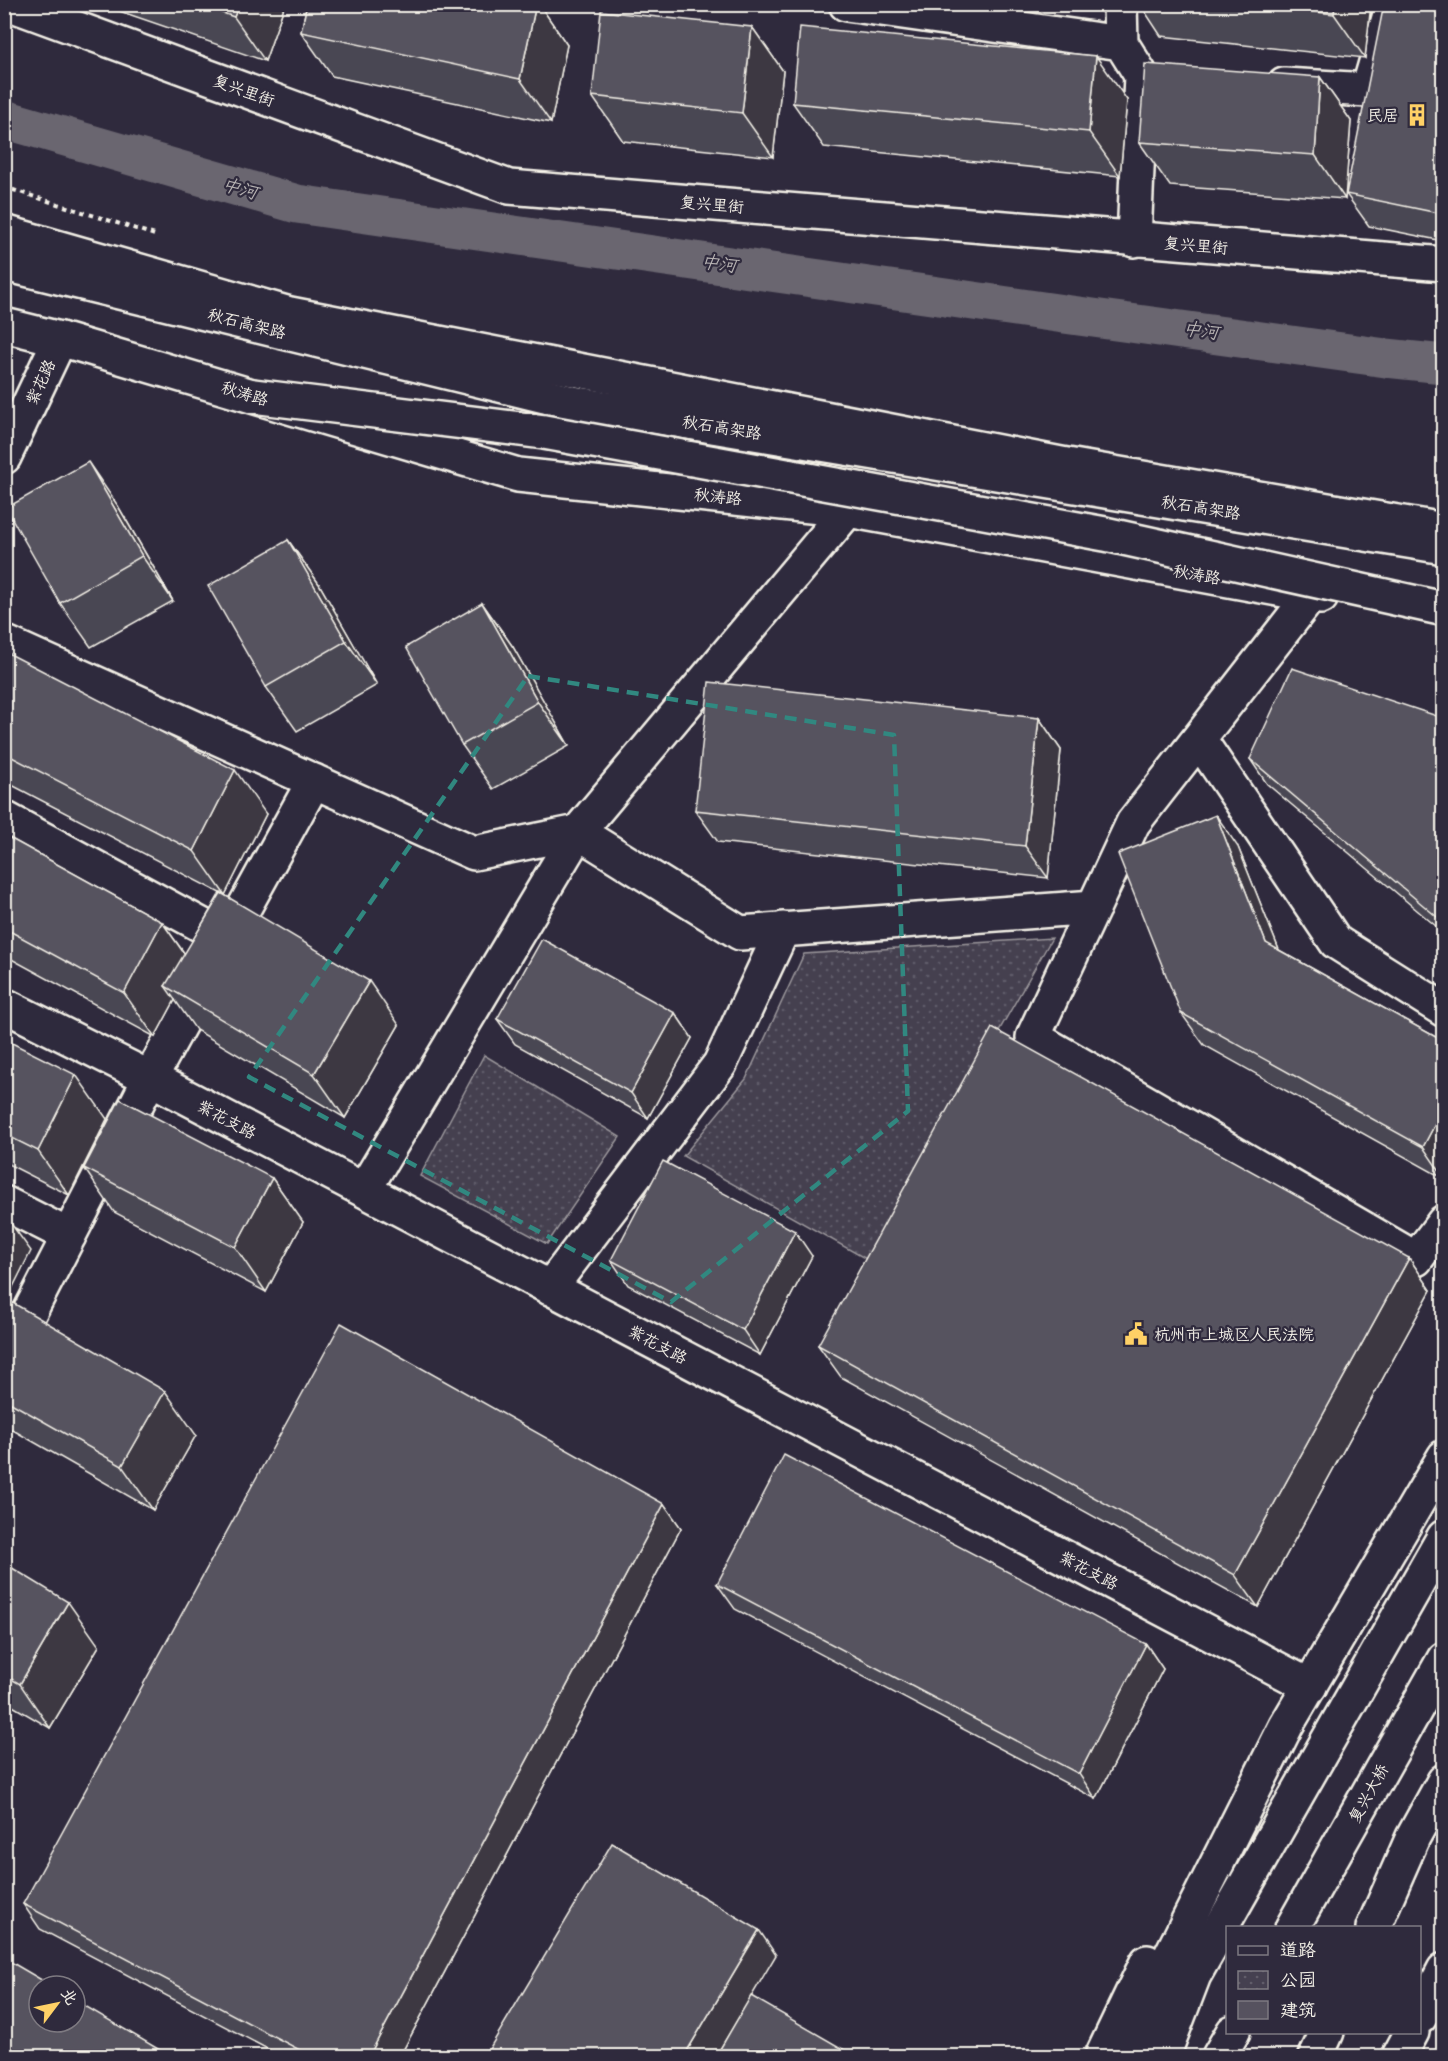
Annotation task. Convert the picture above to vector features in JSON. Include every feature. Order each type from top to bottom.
[{"type":"main road","name":"复兴里街","points":[[10,4],[509,187],[1443,264]]},
{"type":"main road","points":[[846,4],[1121,43],[1153,76],[1134,240]]},
{"type":"main road","points":[[1120,4],[1121,43]]},
{"type":"main road","points":[[1249,82],[1368,90],[1393,4]]},
{"type":"main road","points":[[4,232],[290,314],[1062,464],[1443,530]]},
{"type":"main road","name":"秋石高架路","points":[[7,264],[573,403],[1443,547]]},
{"type":"main road","name":"秋涛路","points":[[4,325],[60,339],[518,475],[848,510],[1443,620]]},
{"type":"main road","name":"紫花路","points":[[4,457],[60,339]]},
{"type":"main road","points":[[253,396],[544,432],[1105,534],[1443,609]]},
{"type":"main road","points":[[364,1190],[578,832],[848,510]]},
{"type":"main road","points":[[1311,595],[1133,823],[1033,1037],[1416,1258],[1443,1221]]},
{"type":"main road","points":[[4,642],[474,853],[578,832],[740,933],[1094,907]]},
{"type":"main road","points":[[1199,739],[1336,942],[1443,1010]]},
{"type":"main road","points":[[4,1362],[150,1078],[314,781]]},
{"type":"main road","points":[[4,818],[227,939]]},
{"type":"main road","points":[[550,1288],[720,1064],[783,929]]},
{"type":"main road","name":"紫花支路","points":[[4,1005],[150,1078],[1310,1686]]},
{"type":"main road","points":[[4,1203],[69,1236]]},
{"type":"main road","points":[[1102,2056],[1153,1950],[1443,1457]]},
{"type":"main road","points":[[1163,2056],[1194,1975],[1443,1537]]},
{"type":"main road","name":"复兴大桥","points":[[1293,1926],[1443,1659]]},
{"type":"main road","points":[[1132,2056],[1166,1965],[1286,1726]]},
{"type":"main road","points":[[1374,1926],[1413,1837],[1443,1781]]},
{"type":"main road","points":[[1421,2013],[1443,1970]]},
{"type":"main road","points":[[1219,2056],[1232,2034]]},
{"type":"main road","points":[[1316,2056],[1326,2034]]},
{"type":"main road","points":[[1399,2056],[1411,2034]]},
{"type":"highlighted area","points":[[528,676],[894,735],[908,1111],[671,1302],[249,1077]]},
{"type":"green space","points":[[1052,938],[868,1260],[683,1156],[746,1079],[804,954]]},
{"type":"green space","points":[[484,1055],[620,1137],[547,1244],[420,1176]]},
{"type":"building","points":[[197,4],[239,4],[234,17]]},
{"type":"building","points":[[307,4],[536,4],[520,79],[301,32]]},
{"type":"building","points":[[1246,4],[1335,4],[1334,14]]},
{"type":"building","name":"民居","points":[[1384,4],[1443,4],[1443,214],[1346,194]]},
{"type":"building","points":[[601,11],[752,27],[742,113],[592,96]]},
{"type":"building","points":[[800,27],[1096,56],[1089,132],[793,103]]},
{"type":"building","points":[[1145,64],[1320,77],[1315,155],[1139,142]]},
{"type":"building","points":[[88,462],[142,556],[60,603],[6,508]]},
{"type":"building","points":[[288,540],[346,641],[266,687],[208,586]]},
{"type":"building","points":[[482,603],[538,702],[462,745],[406,647]]},
{"type":"building","points":[[4,651],[235,770],[194,851],[4,753]]},
{"type":"building","points":[[1292,668],[1443,718],[1443,922],[1250,759]]},
{"type":"building","points":[[709,682],[1039,718],[1025,846],[695,810]]},
{"type":"building","points":[[1216,815],[1266,943],[1443,1041],[1443,1109],[1423,1147],[1181,1013],[1118,854]]},
{"type":"building","points":[[4,835],[162,922],[124,993],[4,928]]},
{"type":"building","points":[[221,893],[369,981],[314,1074],[165,986]]},
{"type":"building","points":[[542,939],[675,1013],[631,1093],[497,1019]]},
{"type":"building","name":"杭州市上城区人民法院","points":[[992,1028],[1409,1258],[1235,1575],[818,1345]]},
{"type":"building","points":[[4,1039],[76,1075],[38,1151],[4,1134]]},
{"type":"building","points":[[120,1099],[272,1178],[235,1247],[84,1168]]},
{"type":"building","points":[[663,1161],[795,1231],[743,1330],[611,1260]]},
{"type":"building","points":[[13,1303],[165,1391],[122,1466],[4,1399],[4,1318]]},
{"type":"building","points":[[341,1323],[664,1504],[369,2056],[311,2056],[23,1904]]},
{"type":"building","points":[[784,1455],[1146,1644],[1079,1774],[717,1584]]},
{"type":"building","points":[[4,1563],[68,1602],[20,1684],[4,1675]]},
{"type":"building","points":[[612,1843],[759,1930],[684,2056],[485,2056]]},
{"type":"building","points":[[4,1958],[31,1974],[27,1974],[27,2034],[87,2034],[87,2007],[170,2056],[4,2056]]},
{"type":"building","points":[[751,1996],[855,2056],[716,2056]]},
{"type":"waterway","name":"中河","points":[[4,119],[297,204],[1064,314],[1444,364]]},
{"type":"place","name":"民居","points":[[1417,115]]},
{"type":"place","name":"杭州市上城区人民法院","points":[[1136,1334]]}]
